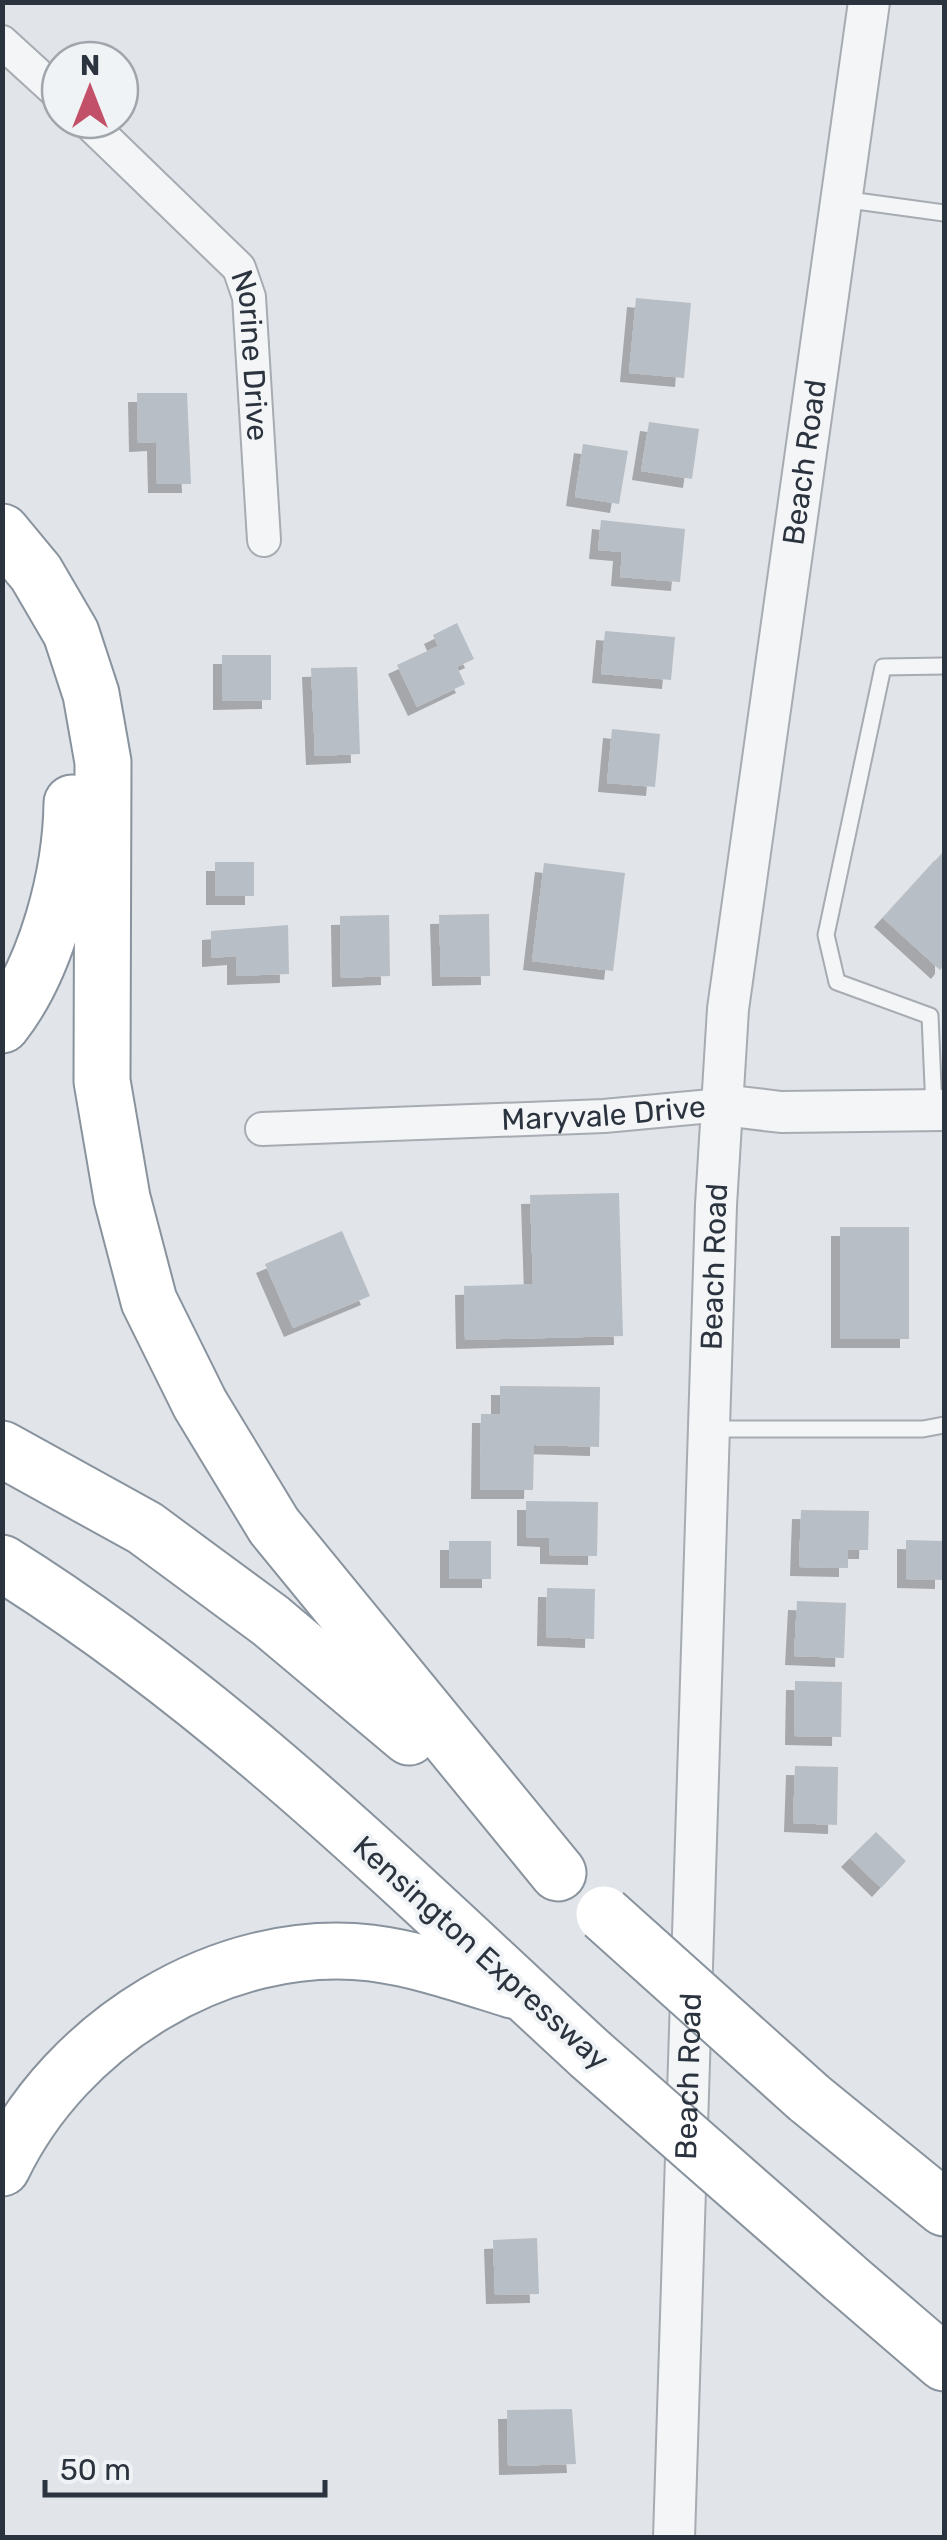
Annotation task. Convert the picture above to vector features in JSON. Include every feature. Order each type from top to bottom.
[{"type":"highway","points":[[2,532],[36,574],[71,633],[91,694],[103,762],[102,1081],[122,1198],[149,1301],[200,1404],[274,1526],[558,1872]]},
{"type":"highway","points":[[2,591],[28,626],[50,674],[72,762],[72,820],[64,870],[44,944],[2,1025]]},
{"type":"highway","points":[[2,1450],[144,1528],[369,1700],[808,2098],[944,2208]]},
{"type":"highway","name":"Kensington Expressway","points":[[2,1563],[94,1620],[202,1702],[590,2054],[944,2363]]},
{"type":"highway","points":[[2,2168],[52,2088],[92,2048],[200,1978],[286,1956],[370,1953],[441,1968],[525,1994]]},
{"type":"street","name":"Beach Road","points":[[674,2538],[709,1429],[730,994],[869,2]]},
{"type":"street","points":[[2,42],[40,77]]},
{"type":"street","name":"Norine Drive","points":[[107,140],[240,268],[250,297],[264,540]]},
{"type":"street","name":"Maryvale Drive","points":[[262,1129],[604,1116],[722,1105],[781,1112],[939,1110]]},
{"type":"lane","points":[[842,199],[944,213]]},
{"type":"lane","points":[[939,1110],[938,1015],[838,982],[826,934],[883,667],[944,666]]},
{"type":"lane","points":[[709,1429],[923,1429],[944,1425]]},
{"type":"building","points":[[636,298],[691,303],[684,378],[629,373]]},
{"type":"building","points":[[137,393],[187,393],[191,484],[157,484],[156,442],[138,443]]},
{"type":"building","points":[[649,422],[699,429],[692,479],[641,471]]},
{"type":"building","points":[[583,444],[628,451],[619,504],[575,497]]},
{"type":"building","points":[[601,520],[685,529],[680,582],[620,577],[622,552],[598,550]]},
{"type":"building","points":[[457,623],[474,659],[457,667],[465,684],[417,707],[397,665],[438,646],[433,635]]},
{"type":"building","points":[[605,631],[675,637],[671,680],[601,674]]},
{"type":"building","points":[[222,655],[271,655],[271,700],[222,701]]},
{"type":"building","points":[[357,667],[360,754],[315,756],[311,668]]},
{"type":"building","points":[[612,729],[660,734],[655,787],[607,783]]},
{"type":"building","points":[[944,851],[944,965],[940,970],[883,918]]},
{"type":"building","points":[[215,862],[254,862],[254,896],[215,896]]},
{"type":"building","points":[[544,863],[625,873],[613,971],[532,961]]},
{"type":"building","points":[[489,914],[490,976],[441,977],[439,915]]},
{"type":"building","points":[[389,915],[390,976],[341,978],[340,916]]},
{"type":"building","points":[[288,925],[289,974],[236,976],[236,956],[211,958],[211,931]]},
{"type":"building","points":[[619,1193],[623,1336],[465,1340],[464,1286],[533,1284],[530,1195]]},
{"type":"building","points":[[840,1227],[909,1227],[909,1339],[840,1339]]},
{"type":"building","points":[[342,1231],[370,1296],[293,1328],[265,1264]]},
{"type":"building","points":[[500,1386],[600,1387],[599,1447],[534,1445],[533,1490],[480,1490],[481,1414],[500,1414]]},
{"type":"building","points":[[526,1501],[598,1502],[597,1556],[549,1555],[549,1538],[526,1537]]},
{"type":"building","points":[[801,1510],[869,1511],[868,1550],[848,1550],[848,1568],[799,1567]]},
{"type":"building","points":[[906,1540],[944,1541],[944,1580],[906,1579]]},
{"type":"building","points":[[449,1541],[491,1541],[491,1579],[449,1579]]},
{"type":"building","points":[[547,1588],[595,1589],[594,1639],[546,1637]]},
{"type":"building","points":[[797,1601],[846,1603],[844,1658],[794,1656]]},
{"type":"building","points":[[795,1681],[842,1682],[841,1737],[794,1736]]},
{"type":"building","points":[[795,1766],[838,1767],[837,1825],[793,1823]]},
{"type":"building","points":[[876,1832],[906,1861],[881,1888],[850,1858]]},
{"type":"building","points":[[537,2238],[539,2294],[495,2295],[493,2240]]},
{"type":"building","points":[[572,2409],[576,2464],[508,2466],[507,2410]]}]
